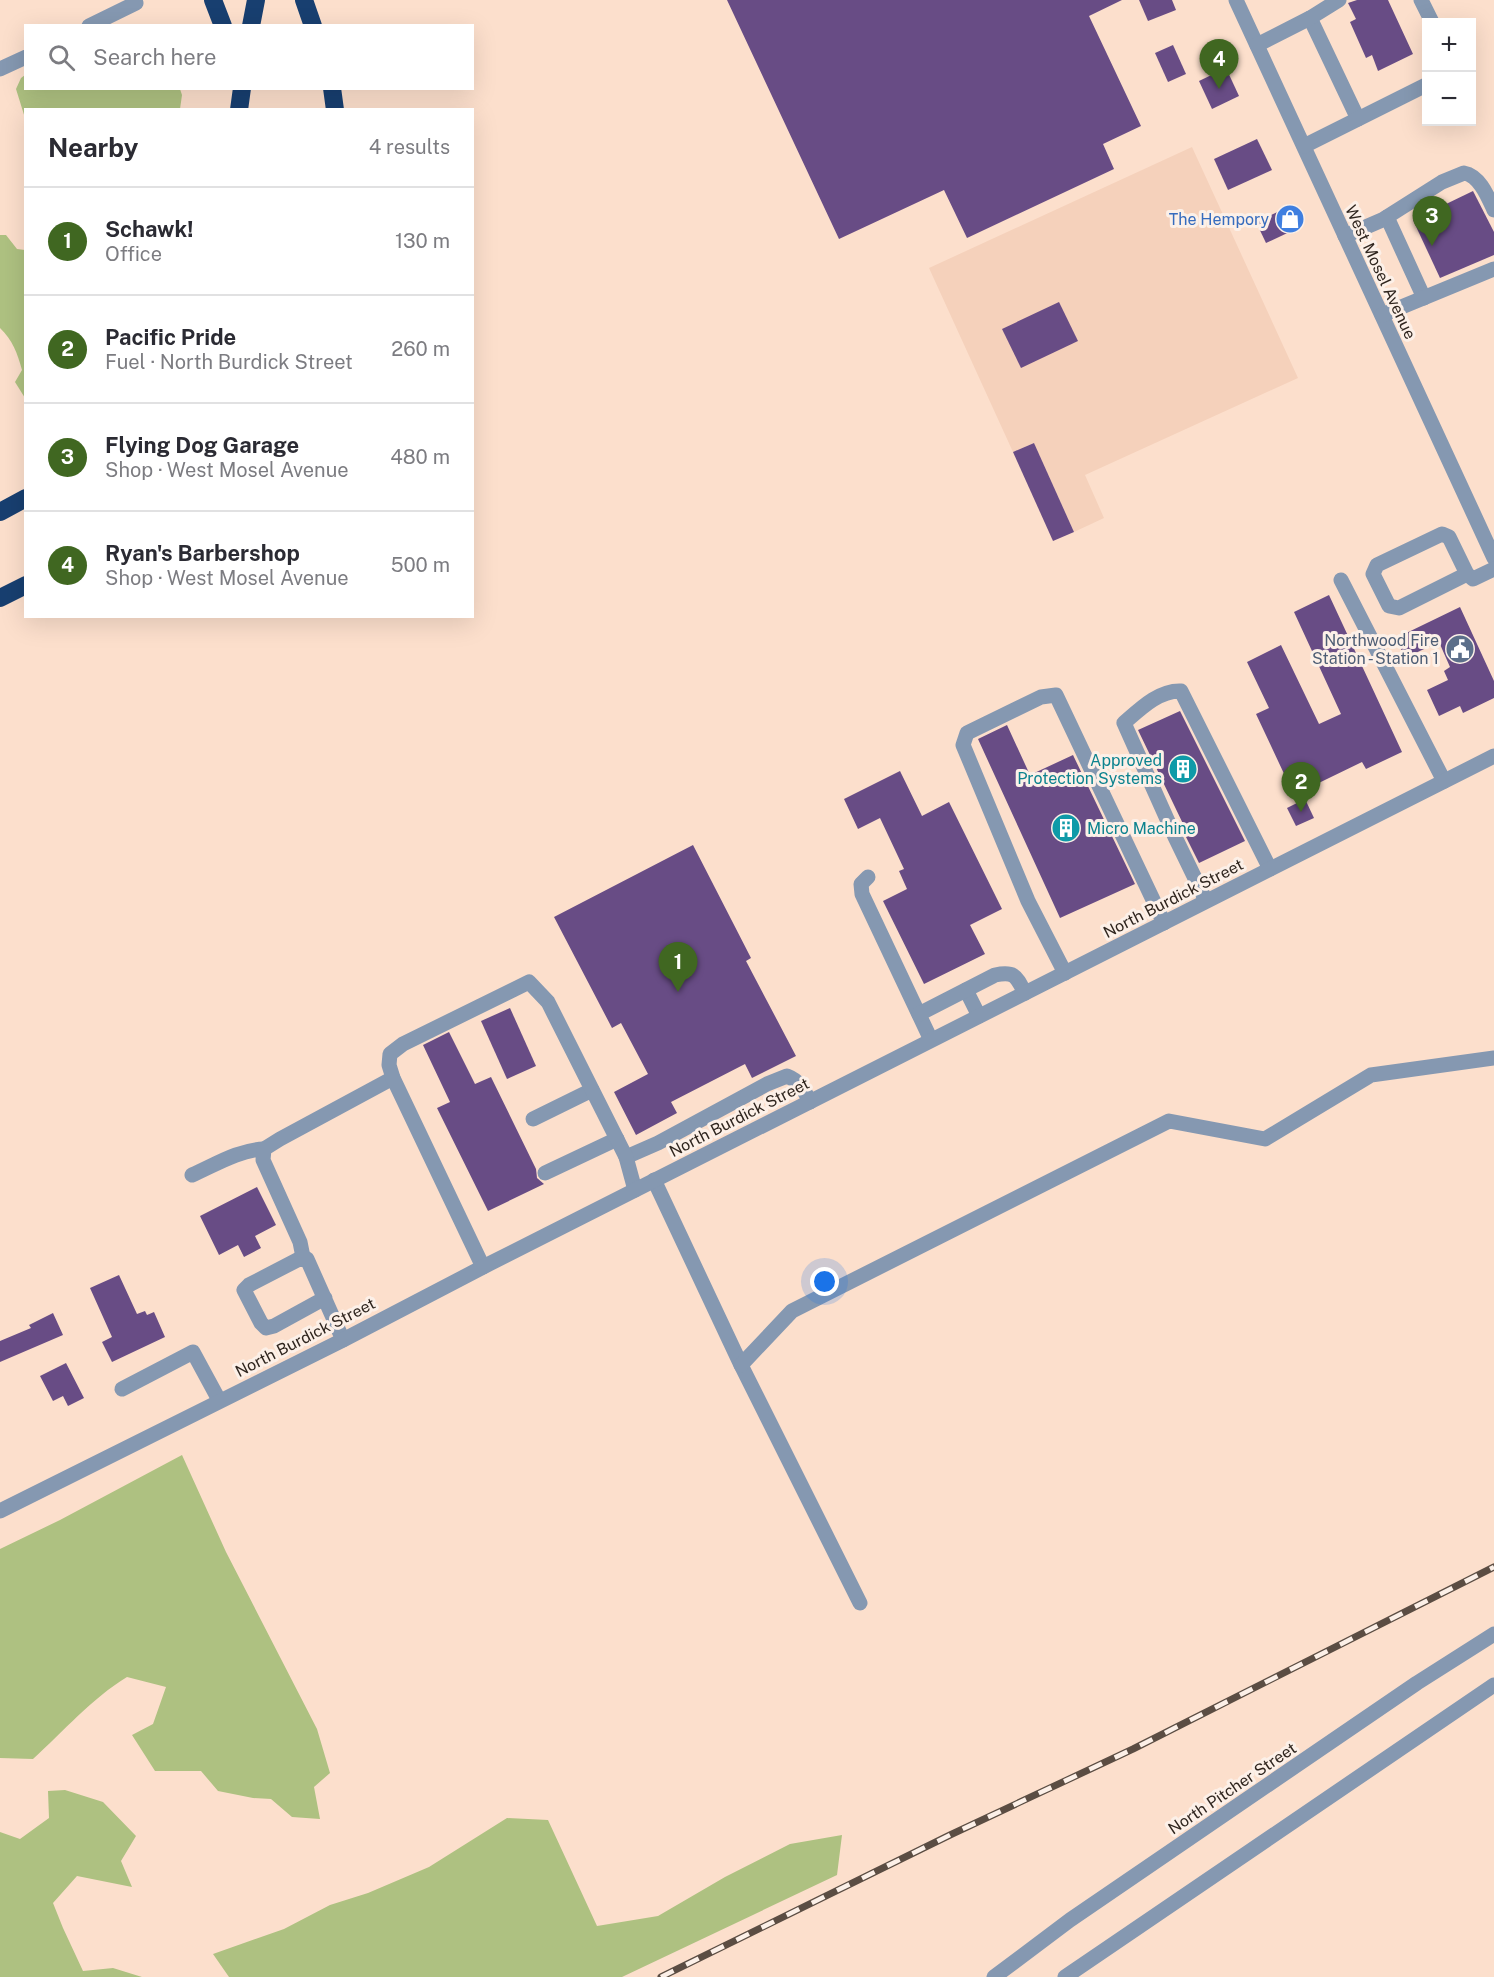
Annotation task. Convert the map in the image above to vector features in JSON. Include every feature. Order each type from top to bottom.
[{"type":"highway","points":[[213,0],[222,24]]},
{"type":"highway","points":[[250,24],[256,0]]},
{"type":"highway","points":[[304,0],[314,24]]},
{"type":"highway","points":[[234,90],[238,108]]},
{"type":"highway","points":[[238,108],[242,90]]},
{"type":"highway","points":[[332,90],[335,108]]},
{"type":"highway","points":[[0,512],[24,499]]},
{"type":"highway","points":[[0,598],[24,586]]},
{"type":"street","points":[[313,0],[315,24]]},
{"type":"street","name":"West Mosel Avenue","points":[[1236,0],[1494,558]]},
{"type":"street","points":[[1257,45],[1310,18],[1339,0]]},
{"type":"street","points":[[1421,0],[1430,18]]},
{"type":"street","points":[[93,24],[136,3]]},
{"type":"street","points":[[1310,18],[1358,119]]},
{"type":"street","points":[[0,69],[24,58]]},
{"type":"street","points":[[1304,146],[1422,87]]},
{"type":"street","points":[[1345,236],[1387,217],[1442,182],[1464,173],[1474,178],[1482,187],[1494,210]]},
{"type":"street","points":[[1387,217],[1424,298]]},
{"type":"street","points":[[1382,315],[1494,269]]},
{"type":"street","points":[[1467,574],[1399,608],[1389,606],[1373,574],[1377,565],[1442,534],[1449,537],[1467,574],[1473,579],[1494,569]]},
{"type":"street","points":[[1341,580],[1444,781]]},
{"type":"street","points":[[1206,901],[1174,837],[1124,723],[1143,705],[1171,690],[1181,691],[1270,869]]},
{"type":"street","points":[[1065,972],[1028,901],[963,746],[967,734],[1041,697],[1056,695],[1164,923]]},
{"type":"street","name":"North Burdick Street","points":[[0,1511],[343,1340],[654,1180],[1494,756]]},
{"type":"street","points":[[868,877],[861,884],[862,894],[931,1040]]},
{"type":"street","points":[[919,1014],[995,975],[1008,973],[1015,976],[1025,993]]},
{"type":"street","points":[[483,1267],[393,1078],[389,1065],[390,1054],[403,1044],[529,982],[548,1002],[626,1157],[635,1190]]},
{"type":"street","points":[[966,990],[979,1016]]},
{"type":"street","points":[[741,1365],[792,1311],[1169,1121],[1265,1139],[1371,1075],[1494,1058]]},
{"type":"street","points":[[626,1157],[658,1143],[767,1084],[787,1076],[796,1079],[810,1102]]},
{"type":"street","points":[[192,1175],[239,1153],[264,1149],[280,1138],[393,1078]]},
{"type":"street","points":[[533,1119],[592,1090]]},
{"type":"street","points":[[545,1173],[617,1139]]},
{"type":"street","points":[[264,1149],[263,1160],[300,1242],[303,1257],[307,1259],[343,1340]]},
{"type":"street","points":[[654,1180],[741,1365],[860,1603]]},
{"type":"street","points":[[303,1257],[249,1285],[244,1290],[261,1323],[266,1328],[274,1326],[325,1298]]},
{"type":"street","points":[[122,1389],[193,1352],[219,1400]]},
{"type":"street","name":"North Pitcher Street","points":[[994,1977],[1070,1920],[1417,1683],[1494,1634]]},
{"type":"street","points":[[1065,1977],[1494,1685]]},
{"type":"shaded area","points":[[1192,147],[1298,378],[1085,475],[1104,518],[1074,532],[1034,443],[1013,452],[929,268]]},
{"type":"green space","points":[[24,76],[24,90],[180,90],[180,108],[24,108],[24,115],[16,89]]},
{"type":"green space","points":[[0,235],[6,235],[17,249],[24,250],[24,396],[15,382],[22,370],[18,358],[11,342],[0,328]]},
{"type":"green space","points":[[182,1455],[226,1552],[317,1729],[330,1773],[314,1787],[320,1819],[292,1817],[271,1799],[218,1791],[201,1771],[155,1771],[132,1735],[153,1724],[166,1687],[127,1677],[90,1705],[33,1759],[0,1758],[0,1549]]},
{"type":"green space","points":[[65,1790],[103,1802],[136,1836],[121,1861],[132,1887],[77,1876],[53,1903],[63,1928],[83,1971],[113,1968],[142,1977],[0,1977],[0,1832],[20,1839],[49,1818],[48,1791]]},
{"type":"green space","points":[[507,1818],[548,1820],[597,1926],[658,1916],[725,1877],[790,1844],[842,1835],[837,1875],[622,1977],[229,1977],[213,1954],[284,1929],[330,1905],[368,1893],[429,1867]]},
{"type":"building","points":[[727,0],[1122,0],[1089,16],[1141,126],[1103,144],[1114,169],[967,238],[944,190],[839,239]]},
{"type":"building","points":[[1139,0],[1172,0],[1176,10],[1148,21]]},
{"type":"building","points":[[1357,0],[1388,0],[1413,54],[1378,71],[1372,55],[1366,58],[1350,22],[1356,19],[1348,3]]},
{"type":"building","points":[[1173,45],[1186,74],[1168,82],[1155,53]]},
{"type":"building","points":[[1226,68],[1239,96],[1212,109],[1199,81]]},
{"type":"building","points":[[1257,139],[1272,170],[1228,190],[1214,159]]},
{"type":"building","points":[[1473,191],[1494,232],[1494,255],[1440,278],[1413,220]]},
{"type":"building","points":[[1288,207],[1298,228],[1266,243],[1256,222]]},
{"type":"building","points":[[1059,302],[1078,341],[1021,368],[1002,329]]},
{"type":"building","points":[[1034,443],[1074,532],[1053,541],[1013,452]]},
{"type":"building","points":[[1329,595],[1402,752],[1366,769],[1362,762],[1294,795],[1256,714],[1269,708],[1247,662],[1281,645],[1319,724],[1341,714],[1294,612]]},
{"type":"building","name":"Northwood Fire Station - Station 1","points":[[1460,607],[1494,681],[1494,698],[1463,713],[1460,706],[1439,716],[1427,690],[1448,680],[1444,671],[1450,667],[1439,642],[1405,658],[1396,638]]},
{"type":"building","name":"Approved Protection Systems","points":[[1180,711],[1245,841],[1199,863],[1183,831],[1186,830],[1138,730]]},
{"type":"building","name":"Micro Machine","points":[[1007,725],[1030,775],[1073,755],[1135,884],[1060,918],[978,739]]},
{"type":"building","points":[[900,771],[922,816],[949,802],[1002,909],[970,925],[985,954],[924,984],[883,901],[907,889],[899,871],[904,869],[880,818],[858,829],[844,799]]},
{"type":"building","points":[[1305,799],[1314,818],[1296,826],[1287,808]]},
{"type":"building","points":[[693,845],[751,958],[746,961],[796,1056],[752,1078],[745,1064],[671,1102],[677,1113],[636,1135],[614,1092],[648,1074],[621,1023],[612,1028],[554,917]]},
{"type":"building","points":[[510,1008],[536,1066],[507,1079],[481,1021]]},
{"type":"building","points":[[449,1032],[475,1084],[491,1077],[536,1169],[537,1178],[544,1184],[488,1211],[437,1108],[450,1102],[423,1045]]},
{"type":"building","points":[[257,1187],[276,1225],[255,1236],[261,1248],[244,1257],[238,1245],[219,1255],[200,1216]]},
{"type":"building","points":[[119,1275],[137,1314],[145,1311],[147,1315],[154,1312],[165,1337],[112,1362],[102,1342],[112,1337],[90,1288]]},
{"type":"building","points":[[53,1313],[63,1335],[0,1362],[0,1341],[31,1328],[29,1325]]},
{"type":"building","points":[[66,1363],[84,1398],[68,1406],[63,1396],[53,1401],[40,1376]]},
{"type":"railway","points":[[661,1977],[950,1835],[1133,1749],[1494,1567]]},
{"type":"place","name":"Ryan's Barbershop","points":[[1219,89]]},
{"type":"place","name":"The Hempory","points":[[1290,219]]},
{"type":"place","name":"Flying Dog Garage","points":[[1432,246]]},
{"type":"place","name":"Northwood Fire Station - Station 1","points":[[1460,649]]},
{"type":"place","name":"Approved Protection Systems","points":[[1183,769]]},
{"type":"place","name":"Pacific Pride","points":[[1301,812]]},
{"type":"place","name":"Micro Machine","points":[[1066,828]]},
{"type":"place","name":"Schawk!","points":[[678,992]]}]
